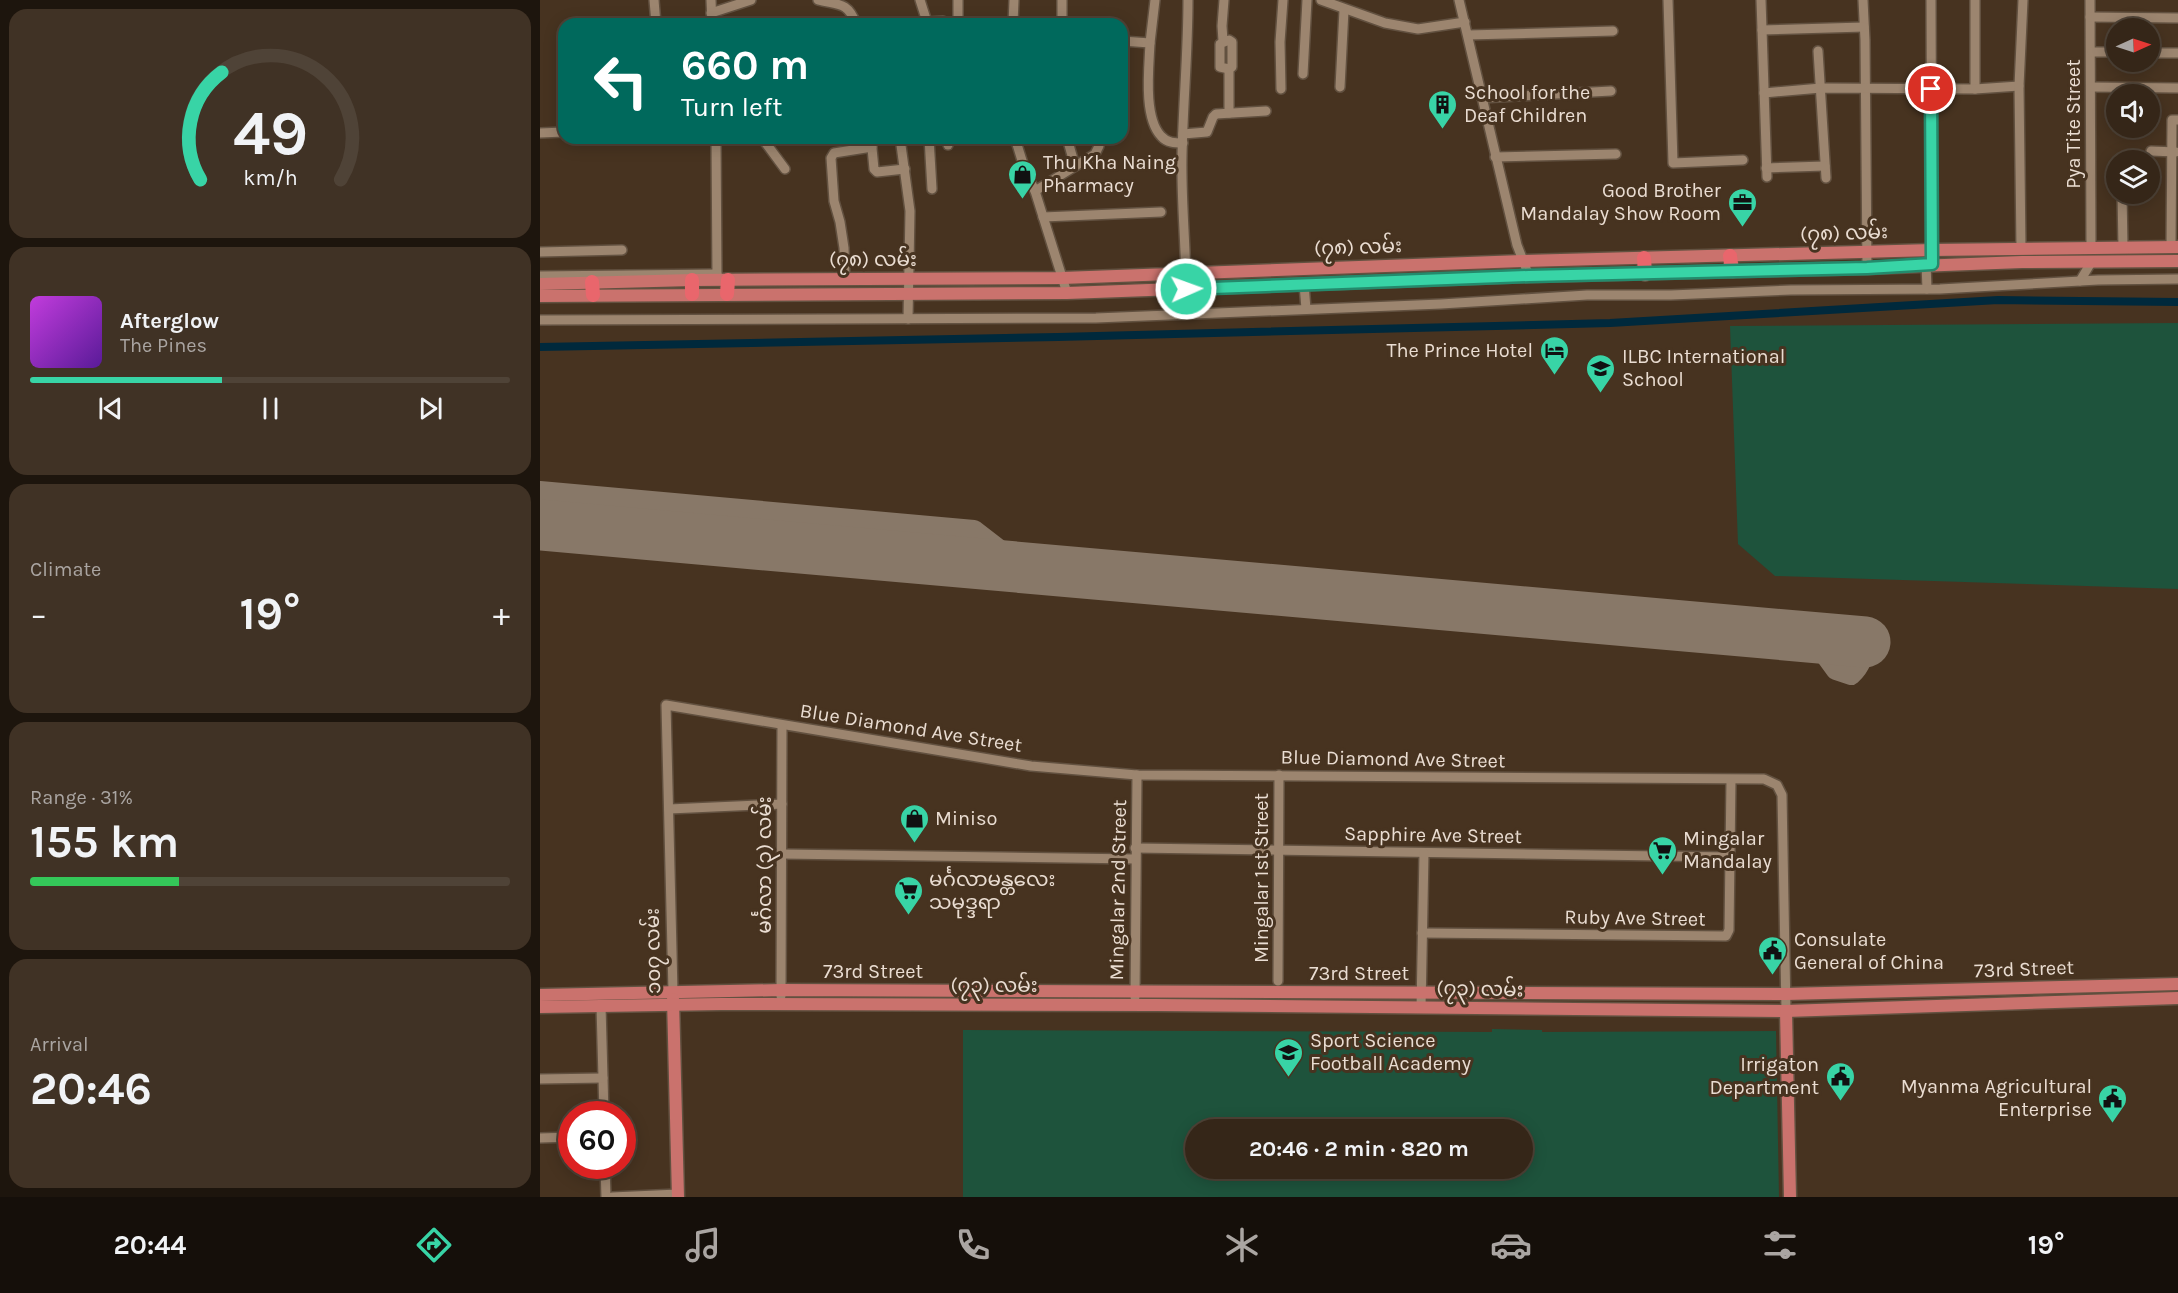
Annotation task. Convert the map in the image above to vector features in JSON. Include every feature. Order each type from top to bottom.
[{"type":"highway","points":[[1730,256],[1732,271]]},
{"type":"highway","points":[[1644,258],[1645,274]]},
{"type":"highway","points":[[720,278],[728,294]]},
{"type":"highway","points":[[692,280],[692,294]]},
{"type":"main road","name":"(၇၈) လမ်း","points":[[540,296],[720,278],[1062,278],[1522,261],[2021,248],[2174,247]]},
{"type":"main road","name":"(၇၈) လမ်း","points":[[540,284],[692,294],[1067,293],[1529,276],[1867,268],[1929,264],[2178,261]]},
{"type":"main road","name":"73rd Street","points":[[540,1007],[601,1006],[781,990],[1684,995],[2178,984]]},
{"type":"main road","name":"73rd Street","points":[[540,995],[673,998]]},
{"type":"main road","points":[[1684,995],[1684,1011]]},
{"type":"main road","name":"(၇၃) လမ်း","points":[[673,998],[781,1004],[1684,1011],[1786,1011],[2178,998]]},
{"type":"main road","name":"၁၀၇ လမ်း","points":[[673,998],[678,1195]]},
{"type":"main road","points":[[1786,1011],[1790,1197]]},
{"type":"street","points":[[654,0],[656,18]]},
{"type":"street","points":[[711,0],[711,18]]},
{"type":"street","points":[[711,13],[751,0]]},
{"type":"street","points":[[818,0],[839,3],[849,11],[853,18]]},
{"type":"street","points":[[920,0],[926,18]]},
{"type":"street","points":[[958,0],[958,18]]},
{"type":"street","points":[[1013,18],[1014,0]]},
{"type":"street","points":[[1062,0],[1062,18]]},
{"type":"street","points":[[1155,0],[1148,85],[1155,128],[1162,137],[1171,142],[1207,132],[1216,114],[1266,111]]},
{"type":"street","points":[[1186,289],[1182,216],[1188,0]]},
{"type":"street","points":[[1224,0],[1221,26],[1223,41],[1232,42],[1232,68],[1229,69],[1229,113]]},
{"type":"street","points":[[1281,89],[1280,42],[1283,0]]},
{"type":"street","points":[[1303,74],[1307,0]]},
{"type":"street","points":[[1321,0],[1344,10],[1384,22],[1418,29],[1464,22]]},
{"type":"street","points":[[1459,0],[1495,157],[1522,261],[1529,276]]},
{"type":"street","points":[[1668,0],[1673,163],[1743,160]]},
{"type":"street","points":[[1761,0],[1767,173],[1825,166]]},
{"type":"street","points":[[1863,0],[1867,268]]},
{"type":"street","points":[[1927,289],[1932,250],[1932,0]]},
{"type":"street","points":[[1975,0],[1975,89]]},
{"type":"street","points":[[2021,248],[2019,86],[2023,0]]},
{"type":"street","name":"Pya Tite Street","points":[[2090,0],[2091,248]]},
{"type":"street","points":[[1340,87],[1344,10]]},
{"type":"street","points":[[2090,18],[2178,18]]},
{"type":"street","points":[[1762,30],[1864,27]]},
{"type":"street","points":[[1468,35],[1613,31]]},
{"type":"street","points":[[1128,41],[1150,43]]},
{"type":"street","points":[[1818,51],[1826,178]]},
{"type":"street","points":[[2092,52],[2106,52]]},
{"type":"street","points":[[2160,53],[2178,53]]},
{"type":"street","points":[[1764,93],[1821,88],[1975,89],[2019,86]]},
{"type":"street","points":[[2091,87],[2106,88]]},
{"type":"street","points":[[2160,89],[2178,88]]},
{"type":"street","points":[[1482,98],[1611,92]]},
{"type":"street","points":[[2174,247],[2175,152],[2172,120],[2178,120]]},
{"type":"street","points":[[540,133],[558,132]]},
{"type":"street","points":[[540,276],[720,278],[716,144]]},
{"type":"street","points":[[767,144],[786,169]]},
{"type":"street","points":[[845,278],[844,248],[834,201],[831,158],[834,153],[865,144]]},
{"type":"street","points":[[872,144],[872,165],[877,172],[905,169]]},
{"type":"street","points":[[901,144],[910,211],[908,319]]},
{"type":"street","points":[[929,144],[932,189]]},
{"type":"street","points":[[1017,144],[1035,191],[1067,293]]},
{"type":"street","points":[[1069,144],[1075,166]]},
{"type":"street","points":[[1035,191],[1095,154],[1099,144]]},
{"type":"street","points":[[2160,151],[2175,152]]},
{"type":"street","points":[[1495,157],[1616,154]]},
{"type":"street","points":[[2122,204],[2123,247]]},
{"type":"street","points":[[1043,217],[1161,212]]},
{"type":"street","points":[[540,252],[622,250]]},
{"type":"street","points":[[2080,281],[2092,261]]},
{"type":"street","points":[[540,320],[1096,318],[1441,304],[1587,295],[1671,296],[1791,290],[1927,289],[2080,281],[2178,279]]},
{"type":"street","points":[[1304,285],[1306,309]]},
{"type":"street","name":"Blue Diamond Ave Street","points":[[666,705],[1031,766],[1137,775],[1764,779],[1777,785],[1782,795],[1786,1011]]},
{"type":"street","name":"၁၀၇ လမ်း","points":[[666,705],[673,998]]},
{"type":"street","name":"မင်္ဂလာ (၃) လမ်း","points":[[781,1004],[782,726]]},
{"type":"street","name":"Mingalar 2nd Street","points":[[1134,1005],[1137,775]]},
{"type":"street","name":"Mingalar 1st Street","points":[[1278,981],[1279,775]]},
{"type":"street","name":"Ruby Ave Street","points":[[1422,933],[1725,937],[1729,930],[1731,780]]},
{"type":"street","points":[[669,809],[782,804]]},
{"type":"street","name":"Sapphire Ave Street","points":[[1135,848],[1730,857]]},
{"type":"street","points":[[1421,1008],[1424,853]]},
{"type":"street","points":[[782,854],[1135,859]]},
{"type":"street","points":[[601,1006],[604,1101]]},
{"type":"street","points":[[540,1079],[603,1078]]},
{"type":"street","points":[[540,1137],[558,1137]]},
{"type":"street","points":[[605,1179],[606,1197]]},
{"type":"street","points":[[612,1197],[678,1195]]},
{"type":"green space","points":[[2178,323],[2178,589],[1775,576],[1738,544],[1730,326]]},
{"type":"green space","points":[[963,1030],[1776,1031],[1779,1197],[963,1197]]},
{"type":"waterway","points":[[540,347],[1610,323],[1998,300],[2178,302]]},
{"type":"taxiway","points":[[540,491],[974,530],[1022,567]]},
{"type":"taxiway","points":[[1812,637],[1836,670],[1851,675],[1858,668],[1865,642]]},
{"type":"runway","points":[[540,525],[1865,642]]},
{"type":"place","name":"School for the Deaf Children","points":[[1443,130]]},
{"type":"place","name":"Thu Kha Naing Pharmacy","points":[[1022,200]]},
{"type":"place","name":"Good Brother Mandalay Show Room","points":[[1742,228]]},
{"type":"place","name":"The Prince Hotel","points":[[1554,376]]},
{"type":"place","name":"ILBC International School","points":[[1601,394]]},
{"type":"place","name":"Miniso","points":[[914,844]]},
{"type":"place","name":"Mingalar Mandalay","points":[[1662,876]]},
{"type":"place","name":"မင်္ဂလာမန္တလေး သမုဒ္ဒရာ","points":[[908,916]]},
{"type":"place","name":"Consulate General of China","points":[[1773,976]]},
{"type":"place","name":"Sport Science Football Academy","points":[[1289,1078]]},
{"type":"place","name":"Irrigaton Department","points":[[1840,1102]]},
{"type":"place","name":"Myanma Agricultural Enterprise","points":[[2113,1124]]},
{"type":"route","points":[[1186,289],[1529,276],[1867,268],[1932,264],[1931,89]]}]
